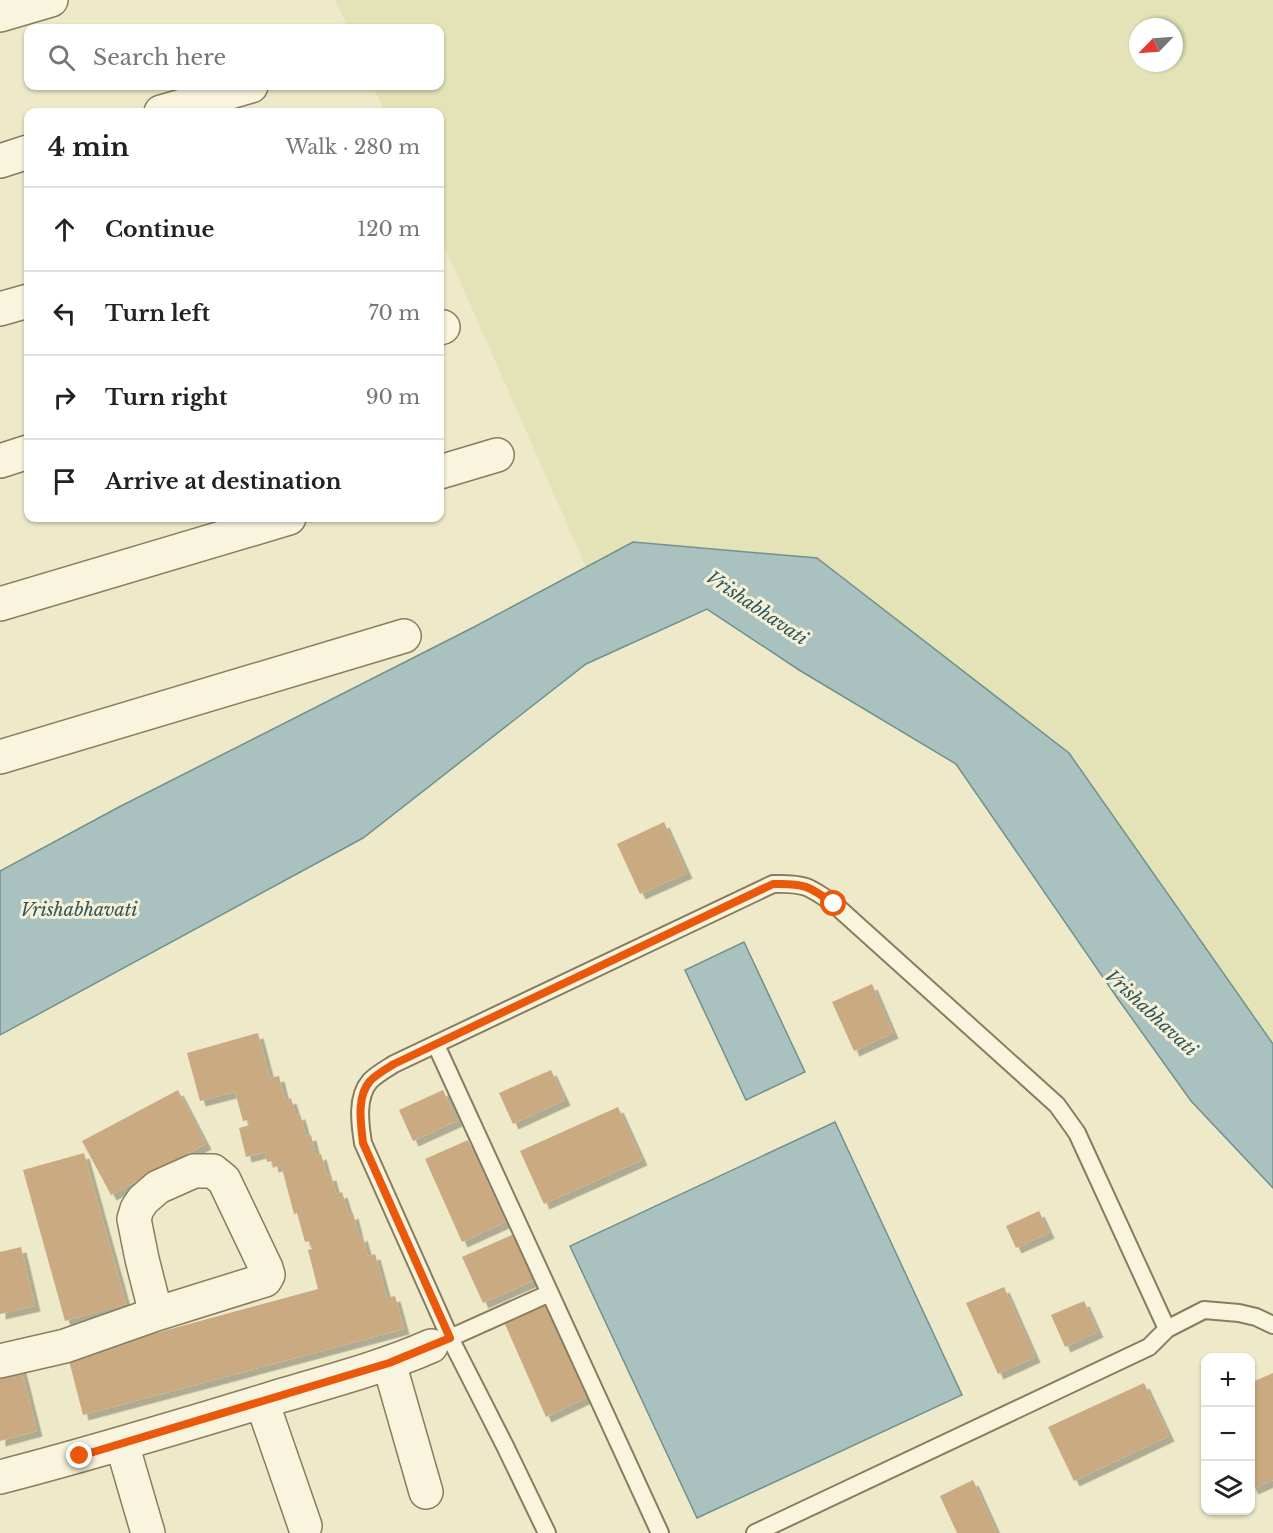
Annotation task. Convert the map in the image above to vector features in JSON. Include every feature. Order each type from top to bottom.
[{"type":"street","points":[[0,15],[51,0]]},
{"type":"street","points":[[175,108],[237,90]]},
{"type":"street","points":[[0,161],[24,153]]},
{"type":"street","points":[[0,309],[24,302]]},
{"type":"street","points":[[0,461],[24,453]]},
{"type":"street","points":[[444,471],[497,455]]},
{"type":"street","points":[[0,604],[276,522]]},
{"type":"street","points":[[0,757],[404,636]]},
{"type":"street","points":[[0,1361],[65,1346],[156,1314],[266,1280],[266,1268],[224,1180],[213,1171],[194,1170],[158,1187],[143,1200],[137,1209],[134,1219],[156,1314]]},
{"type":"street","points":[[0,1478],[122,1444],[389,1363],[441,1342]]},
{"type":"street","points":[[389,1363],[426,1492]]},
{"type":"street","points":[[262,1402],[305,1526]]},
{"type":"street","points":[[122,1444],[148,1533]]},
{"type":"lane","points":[[547,1533],[505,1446],[441,1342],[363,1143],[362,1101],[368,1084],[378,1074],[394,1064],[773,884],[795,884],[814,889],[843,912],[1057,1105],[1077,1133],[1167,1329]]},
{"type":"lane","points":[[436,1045],[660,1533]]},
{"type":"lane","points":[[441,1342],[550,1293]]},
{"type":"lane","points":[[755,1533],[1149,1347],[1167,1329],[1203,1310],[1239,1313],[1273,1324]]},
{"type":"green space","points":[[335,0],[1273,0],[1273,1044],[1069,753],[633,542],[586,567],[444,245],[444,108],[383,108],[375,90],[444,90],[444,24],[346,24]]},
{"type":"water","name":"Vrishabhavati","points":[[633,542],[817,558],[1069,753],[1273,1044],[1273,1188],[1191,1101],[956,764],[799,670],[707,609],[586,664],[363,838],[0,1035],[0,871],[119,807],[474,627]]},
{"type":"water","points":[[744,942],[805,1072],[746,1100],[685,970]]},
{"type":"water","points":[[835,1122],[962,1395],[697,1518],[570,1246]]},
{"type":"building","points":[[664,822],[687,873],[640,894],[617,844]]},
{"type":"building","points":[[872,984],[893,1033],[854,1051],[832,1002]]},
{"type":"building","points":[[258,1033],[270,1078],[279,1076],[285,1100],[291,1098],[296,1115],[300,1114],[306,1136],[311,1135],[316,1156],[321,1154],[327,1176],[331,1175],[336,1194],[342,1192],[349,1215],[353,1213],[359,1237],[362,1235],[368,1256],[375,1254],[387,1298],[395,1296],[404,1329],[83,1415],[68,1357],[318,1289],[308,1250],[312,1249],[309,1241],[305,1242],[297,1213],[294,1214],[281,1165],[273,1167],[272,1161],[267,1162],[265,1152],[246,1157],[239,1128],[250,1125],[248,1120],[243,1121],[235,1092],[200,1101],[187,1053]]},
{"type":"building","points":[[551,1070],[565,1100],[513,1124],[499,1093]]},
{"type":"building","points":[[178,1090],[206,1144],[111,1195],[82,1141]]},
{"type":"building","points":[[443,1090],[457,1121],[413,1141],[399,1110]]},
{"type":"building","points":[[618,1107],[642,1160],[544,1204],[520,1151]]},
{"type":"building","points":[[468,1140],[506,1222],[462,1242],[425,1159]]},
{"type":"building","points":[[84,1153],[126,1304],[65,1321],[23,1170]]},
{"type":"building","points":[[1039,1211],[1049,1233],[1016,1248],[1006,1226]]},
{"type":"building","points":[[516,1233],[537,1279],[483,1303],[462,1257]]},
{"type":"building","points":[[21,1247],[35,1306],[0,1314],[0,1252]]},
{"type":"building","points":[[1004,1287],[1035,1357],[998,1374],[966,1303]]},
{"type":"building","points":[[1084,1301],[1098,1332],[1065,1347],[1051,1315]]},
{"type":"building","points":[[545,1303],[588,1397],[546,1417],[504,1322]]},
{"type":"building","points":[[20,1364],[37,1431],[0,1441],[0,1369]]},
{"type":"building","points":[[1273,1373],[1273,1480],[1255,1488],[1255,1407],[1255,1381]]},
{"type":"building","points":[[1144,1383],[1169,1436],[1074,1481],[1048,1427]]},
{"type":"building","points":[[973,1480],[997,1533],[957,1533],[940,1496]]},
{"type":"route","points":[[80,1456],[389,1363],[450,1338],[363,1143],[362,1101],[368,1084],[378,1074],[394,1064],[773,884],[795,884],[814,889],[834,904]]}]
